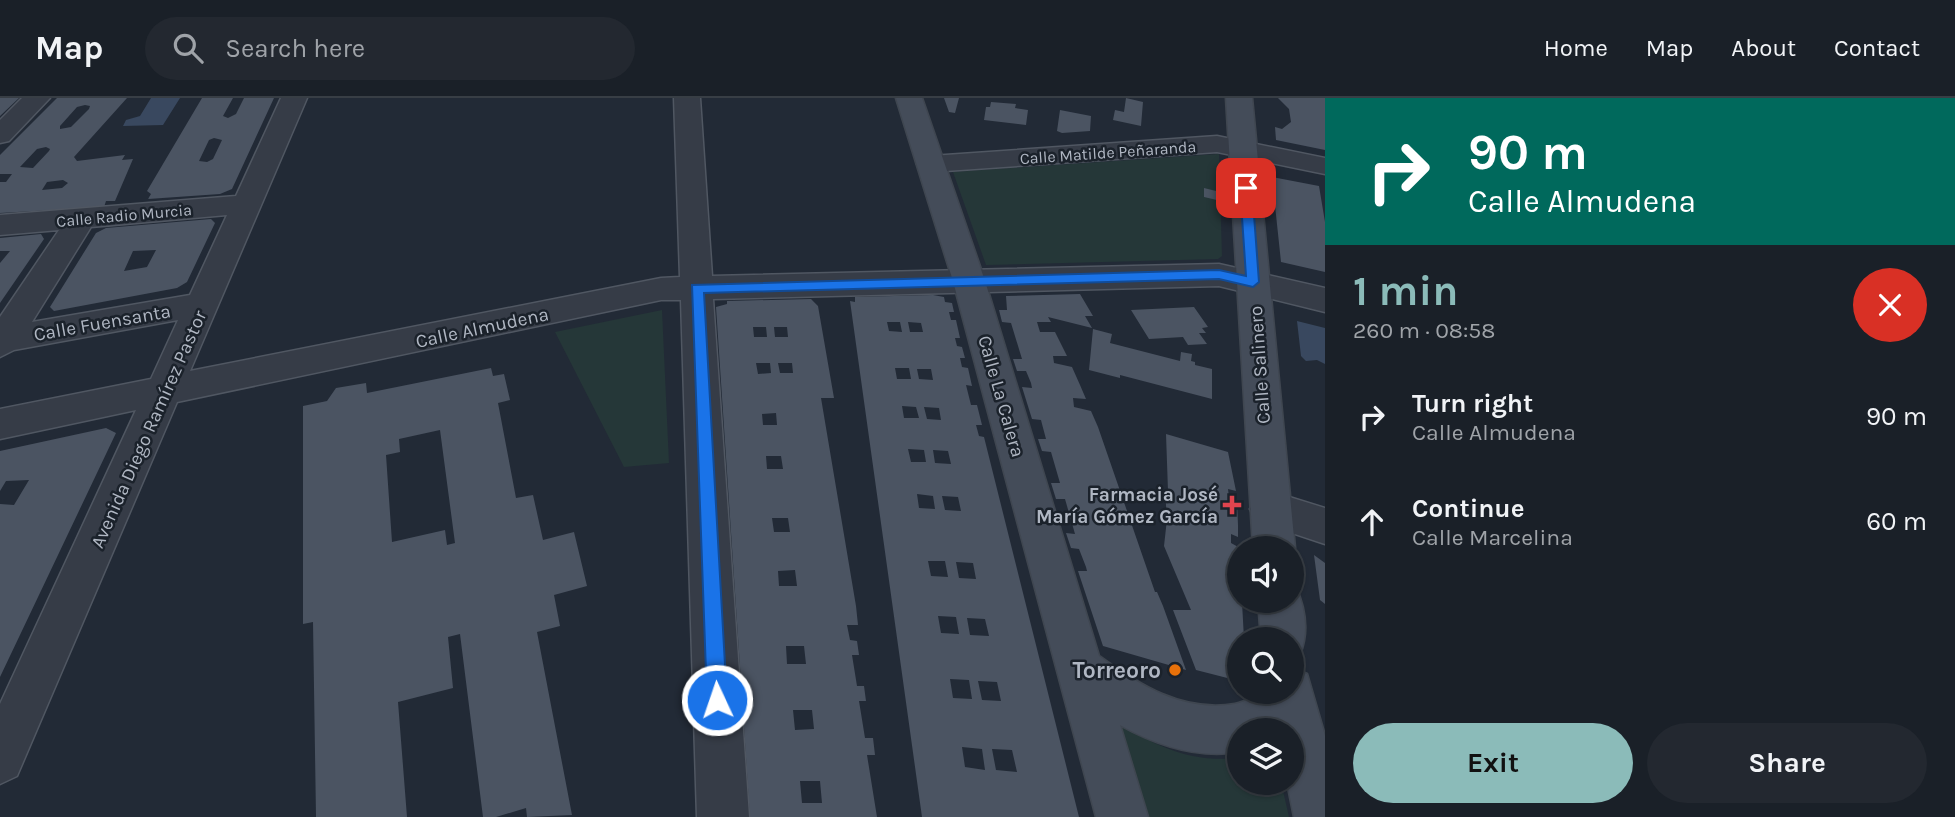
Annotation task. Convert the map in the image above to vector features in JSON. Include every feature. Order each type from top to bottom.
[{"type":"main road","name":"Calle La Calera","points":[[909,98],[969,281],[1122,817]]},
{"type":"main road","name":"Calle Salinero","points":[[1239,98],[1272,529]]},
{"type":"main road","points":[[1081,671],[1111,695],[1144,714],[1181,726],[1215,730],[1246,726],[1272,714],[1281,704]]},
{"type":"main road","points":[[1293,704],[1320,817]]},
{"type":"street","points":[[0,135],[37,98]]},
{"type":"street","name":"Avenida Diego Ramírez Pastor","points":[[0,759],[294,98]]},
{"type":"street","points":[[687,98],[723,817]]},
{"type":"street","name":"Calle Matilde Peñaranda","points":[[931,164],[1217,145],[1325,166]]},
{"type":"street","name":"Calle Radio Murcia","points":[[0,225],[247,204]]},
{"type":"street","points":[[1,342],[82,218]]},
{"type":"street","name":"Calle Almudena","points":[[0,424],[662,289],[1219,275],[1325,300]]},
{"type":"street","name":"Calle Fuensanta","points":[[1,342],[204,304]]},
{"type":"street","points":[[1272,529],[1325,526]]},
{"type":"shaded area","points":[[1219,154],[1222,256],[1218,259],[986,265],[953,172]]},
{"type":"shaded area","points":[[662,310],[669,463],[624,467],[555,332]]},
{"type":"shaded area","points":[[1114,719],[1158,745],[1188,755],[1227,759],[1227,795],[1284,795],[1289,817],[1143,817]]},
{"type":"water","points":[[151,98],[180,98],[163,125],[123,126],[126,120],[140,116]]},
{"type":"water","points":[[1297,321],[1325,328],[1325,364],[1317,360],[1306,361],[1301,356]]},
{"type":"building","points":[[0,98],[19,98],[0,116]]},
{"type":"building","points":[[57,98],[127,98],[74,157],[77,161],[125,155],[122,160],[133,159],[115,201],[106,201],[104,207],[0,213],[0,182],[6,182],[12,174],[0,174],[0,155]],"holes":[[[90,106],[89,109],[71,127],[60,129],[77,107]],[[37,149],[50,149],[33,168],[20,167]],[[63,180],[68,183],[62,188],[42,190],[47,182]]]},
{"type":"building","points":[[202,98],[233,98],[223,116],[228,118],[236,114],[244,98],[274,98],[232,189],[220,194],[148,199],[151,194],[147,191]],"holes":[[[209,140],[222,140],[213,159],[207,162],[199,161]]]},
{"type":"building","points":[[944,98],[959,98],[955,113],[949,112]]},
{"type":"building","points":[[1126,98],[1143,102],[1141,126],[1113,120],[1115,110],[1124,112]]},
{"type":"building","points":[[1278,98],[1325,98],[1325,150],[1276,140],[1275,127],[1282,129],[1291,122],[1289,109]]},
{"type":"building","points":[[991,102],[1016,104],[1015,108],[1028,110],[1026,125],[984,120],[986,107],[990,107]]},
{"type":"building","points":[[1060,110],[1091,116],[1090,131],[1057,131]]},
{"type":"building","points":[[1272,177],[1319,186],[1325,222],[1325,272],[1281,262]]},
{"type":"building","points":[[1204,188],[1220,192],[1221,201],[1204,197]]},
{"type":"building","points":[[211,219],[215,223],[187,282],[177,288],[54,311],[50,307],[96,233],[106,228]],"holes":[[[156,250],[147,267],[124,271],[133,251]]]},
{"type":"building","points":[[41,234],[44,239],[0,303],[0,263],[10,251],[0,251],[0,238]]},
{"type":"building","points":[[1080,294],[1093,316],[1085,316],[1092,328],[1048,317],[1051,322],[1037,322],[1040,332],[1055,332],[1067,356],[1053,356],[1054,363],[1072,367],[1080,385],[1086,399],[1073,398],[1074,407],[1091,411],[1098,427],[1155,592],[1163,606],[1186,670],[1103,646],[1078,571],[1087,571],[1086,567],[1079,549],[1071,548],[1066,533],[1075,534],[1065,499],[1056,499],[1051,483],[1060,483],[1051,452],[1042,451],[1038,439],[1046,439],[1041,420],[1032,419],[1022,387],[1032,388],[1031,383],[1026,371],[1017,371],[1013,359],[1022,359],[1011,323],[1002,322],[999,310],[1007,310],[1006,296]]},
{"type":"building","points":[[933,295],[944,297],[945,302],[952,303],[954,312],[949,312],[951,320],[956,320],[960,338],[955,338],[957,346],[962,347],[965,358],[960,358],[962,367],[968,368],[972,386],[966,385],[971,405],[977,405],[982,425],[976,425],[979,436],[984,437],[1079,817],[922,817],[850,301],[855,302],[855,297]],"holes":[[[887,322],[900,322],[902,332],[889,331]],[[908,322],[921,323],[923,332],[910,332]],[[895,368],[909,368],[911,379],[897,379]],[[917,369],[931,369],[933,380],[919,379]],[[902,406],[916,407],[919,418],[904,418]],[[924,407],[939,408],[941,420],[927,419]],[[908,449],[924,450],[926,462],[911,462]],[[933,450],[948,451],[951,464],[935,463]],[[917,494],[933,496],[935,509],[919,508]],[[942,496],[958,497],[961,511],[945,510]],[[928,561],[945,561],[948,577],[931,576]],[[956,562],[973,563],[976,579],[959,578]],[[938,616],[956,617],[959,634],[941,633]],[[967,618],[985,619],[989,636],[970,635]],[[950,679],[969,680],[972,699],[953,698]],[[978,681],[997,682],[1001,701],[982,700]],[[962,747],[982,749],[985,770],[965,767]],[[992,749],[1012,750],[1017,772],[996,770]]]},
{"type":"building","points":[[811,299],[818,306],[834,398],[821,398],[858,625],[847,625],[850,640],[857,641],[859,655],[852,655],[857,686],[864,686],[866,701],[859,701],[865,738],[873,738],[875,755],[867,755],[877,817],[750,817],[716,307],[727,304],[727,301]],"holes":[[[753,327],[766,327],[767,337],[754,337]],[[774,327],[787,327],[788,337],[775,337]],[[756,363],[770,363],[771,373],[758,374]],[[778,363],[792,363],[793,373],[780,373]],[[776,413],[777,425],[763,425],[762,414]],[[766,456],[781,456],[783,469],[767,469]],[[772,518],[788,518],[790,532],[774,532]],[[795,570],[797,586],[779,586],[778,571]],[[786,646],[804,646],[806,664],[787,664]],[[793,710],[812,710],[814,729],[795,730]],[[800,781],[820,781],[822,803],[802,803]]]},
{"type":"building","points":[[1194,307],[1208,327],[1202,328],[1206,333],[1199,333],[1207,344],[1188,345],[1183,337],[1149,339],[1131,310]]},
{"type":"building","points":[[1093,329],[1112,334],[1110,343],[1180,361],[1181,352],[1192,354],[1191,361],[1195,362],[1195,365],[1212,369],[1212,399],[1120,375],[1120,378],[1089,370]]},
{"type":"building","points":[[491,368],[493,376],[504,374],[510,400],[498,403],[516,498],[533,495],[543,540],[574,532],[587,586],[554,595],[560,626],[537,632],[572,815],[527,817],[526,808],[496,817],[483,817],[460,634],[448,637],[453,688],[398,702],[407,817],[316,817],[313,622],[303,624],[303,406],[327,401],[336,388],[366,383],[367,393]],"holes":[[[440,430],[455,543],[447,545],[445,530],[392,542],[386,455],[400,452],[399,439]]]},
{"type":"building","points":[[106,428],[116,433],[0,677],[0,504],[14,505],[29,480],[6,481],[0,491],[0,451]]},
{"type":"building","points":[[1166,434],[1228,452],[1236,491],[1228,489],[1229,497],[1237,500],[1238,536],[1227,536],[1227,613],[1243,613],[1243,627],[1227,627],[1227,678],[1196,670],[1173,610],[1191,610],[1164,546],[1167,519],[1165,491],[1168,491]]},
{"type":"building","points":[[1314,555],[1325,563],[1325,604],[1320,600]]},
{"type":"place","name":"Farmacia José María Gómez García","points":[[1232,505]]},
{"type":"place","name":"Torreoro","points":[[1175,670]]},
{"type":"route","points":[[717,700],[697,288],[1219,275],[1253,282],[1246,188]]}]
